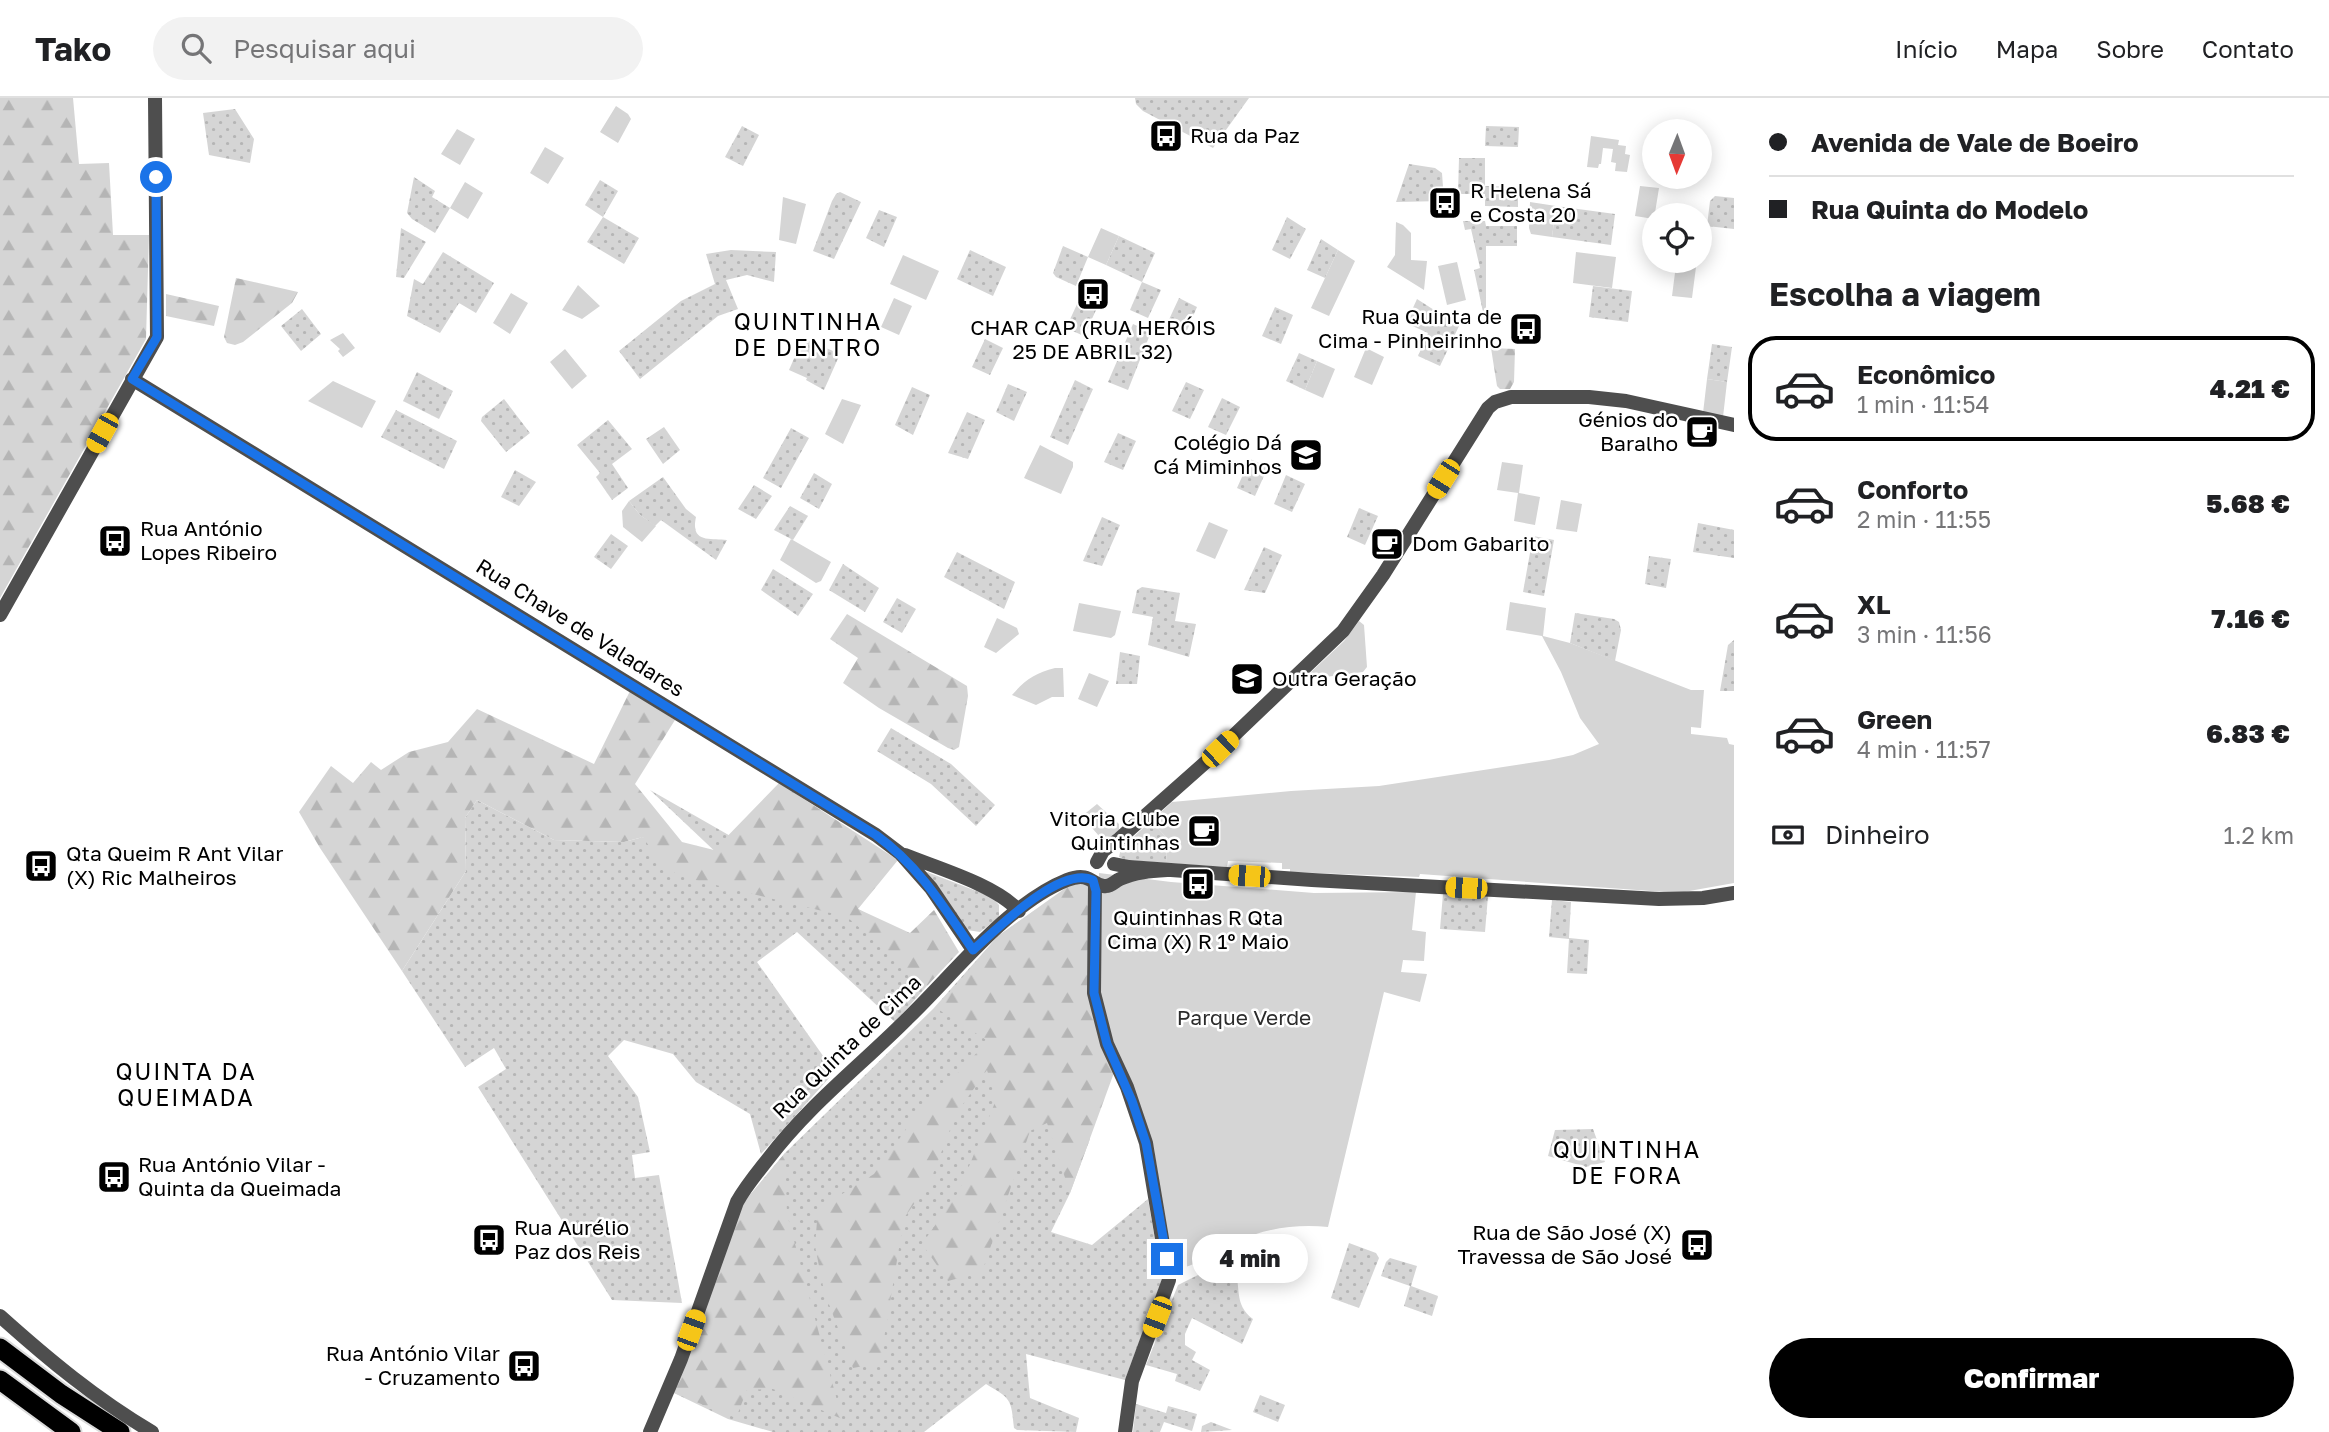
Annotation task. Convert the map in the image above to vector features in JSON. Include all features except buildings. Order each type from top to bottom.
[{"type":"highway","points":[[0,1348],[61,1394],[120,1432]]},
{"type":"highway","points":[[0,1356],[41,1389],[105,1432]]},
{"type":"highway","points":[[0,1380],[71,1432]]},
{"type":"street","points":[[0,615],[157,337],[155,98]]},
{"type":"street","name":"Rua Chave de Valadares","points":[[132,379],[833,808],[901,853],[931,888],[973,950]]},
{"type":"street","points":[[1125,1432],[1132,1381],[1170,1280],[1146,1143],[1138,1114],[1107,1044],[1094,993],[1094,934],[1101,869],[1113,848],[1119,839],[1207,761],[1343,631],[1383,575],[1495,401],[1511,397],[1589,397],[1626,401],[1734,425]]},
{"type":"street","points":[[901,853],[994,892],[1012,903],[1019,911]]},
{"type":"street","points":[[1101,869],[1125,867],[1659,900],[1734,893]]},
{"type":"street","points":[[1101,869],[1106,887],[1145,872],[1167,870]]},
{"type":"street","points":[[1094,934],[1102,906],[1118,874],[1101,869]]},
{"type":"street","name":"Rua Quinta de Cima","points":[[650,1432],[676,1374],[743,1192],[801,1117],[908,1018],[973,950],[1019,911],[1059,884],[1074,877],[1085,877],[1101,869]]},
{"type":"street","points":[[0,1316],[89,1391],[152,1432]]},
{"type":"green space","points":[[0,98],[73,98],[79,164],[109,163],[113,235],[149,235],[146,339],[0,598]]},
{"type":"green space","points":[[1135,98],[1249,98],[1213,148],[1143,111],[1136,104]]},
{"type":"green space","points":[[616,106],[631,119],[618,143],[600,132]]},
{"type":"green space","points":[[235,109],[254,139],[250,163],[209,155],[203,113]]},
{"type":"green space","points":[[742,126],[759,135],[743,166],[725,157]]},
{"type":"green space","points":[[1486,126],[1519,127],[1518,147],[1485,146]]},
{"type":"green space","points":[[457,129],[475,139],[460,165],[441,154]]},
{"type":"green space","points":[[1591,136],[1619,140],[1618,145],[1626,146],[1625,154],[1630,155],[1627,172],[1615,171],[1616,163],[1611,162],[1613,149],[1603,148],[1598,168],[1587,167]]},
{"type":"green space","points":[[545,147],[564,158],[548,184],[530,173]]},
{"type":"green space","points":[[1459,158],[1485,158],[1485,186],[1518,187],[1518,207],[1485,206],[1485,194],[1458,194]]},
{"type":"green space","points":[[1409,164],[1435,168],[1442,173],[1444,201],[1396,202]]},
{"type":"green space","points":[[414,177],[435,191],[432,197],[450,208],[435,233],[407,213]]},
{"type":"green space","points":[[600,180],[618,191],[603,217],[585,205]]},
{"type":"green space","points":[[465,182],[483,193],[468,219],[450,208]]},
{"type":"green space","points":[[1640,186],[1642,189],[1659,189],[1657,203],[1642,203],[1642,217],[1635,216]]},
{"type":"green space","points":[[840,192],[861,202],[834,259],[813,251],[832,201]]},
{"type":"green space","points":[[1715,196],[1734,198],[1734,229],[1712,227],[1710,201]]},
{"type":"green space","points":[[783,197],[806,204],[796,244],[779,240]]},
{"type":"green space","points":[[1530,202],[1556,206],[1552,237],[1531,234]]},
{"type":"green space","points":[[1556,206],[1615,214],[1611,245],[1552,237]]},
{"type":"green space","points":[[879,210],[897,217],[884,247],[866,238]]},
{"type":"green space","points":[[603,217],[639,238],[624,264],[587,242]]},
{"type":"green space","points":[[1287,217],[1306,229],[1290,259],[1272,250]]},
{"type":"green space","points":[[1463,221],[1485,221],[1486,226],[1517,226],[1517,246],[1486,246],[1486,326],[1474,270],[1480,268],[1471,229],[1465,230]]},
{"type":"green space","points":[[1396,222],[1411,233],[1411,260],[1427,261],[1424,290],[1387,267],[1395,255]]},
{"type":"green space","points":[[401,228],[426,242],[404,278],[396,277]]},
{"type":"green space","points":[[1101,228],[1119,236],[1106,265],[1088,257]]},
{"type":"green space","points":[[1119,236],[1155,253],[1142,282],[1106,265]]},
{"type":"green space","points":[[1321,239],[1338,250],[1325,278],[1307,270]]},
{"type":"green space","points":[[1063,246],[1088,257],[1076,286],[1053,273]]},
{"type":"green space","points":[[731,250],[776,252],[774,282],[747,275],[726,280],[738,309],[718,316],[640,379],[619,351],[681,301],[715,284],[706,254]]},
{"type":"green space","points":[[970,250],[1006,267],[993,296],[957,279]]},
{"type":"green space","points":[[1338,250],[1355,261],[1329,316],[1311,308]]},
{"type":"green space","points":[[443,252],[494,283],[476,313],[459,303],[440,333],[407,316],[414,279],[423,284]]},
{"type":"green space","points":[[1576,252],[1616,257],[1612,288],[1573,283]]},
{"type":"green space","points":[[903,255],[939,271],[926,300],[890,284]]},
{"type":"green space","points":[[1457,262],[1466,300],[1447,305],[1438,266]]},
{"type":"green space","points":[[1675,273],[1695,273],[1692,298],[1672,296]]},
{"type":"green space","points":[[236,278],[298,292],[292,303],[243,342],[235,345],[227,343],[224,337]]},
{"type":"green space","points":[[1142,282],[1161,290],[1148,318],[1130,310]]},
{"type":"green space","points":[[578,285],[600,306],[582,319],[562,310]]},
{"type":"green space","points":[[1593,286],[1632,291],[1628,322],[1589,317]]},
{"type":"green space","points":[[511,293],[528,303],[510,334],[493,323]]},
{"type":"green space","points":[[166,294],[219,306],[214,326],[166,316]]},
{"type":"green space","points":[[894,298],[912,306],[899,335],[881,327]]},
{"type":"green space","points":[[1179,298],[1197,307],[1185,335],[1166,326]]},
{"type":"green space","points":[[1417,299],[1459,326],[1440,366],[1418,356],[1428,333],[1406,323]]},
{"type":"green space","points":[[1079,300],[1097,308],[1084,336],[1066,328]]},
{"type":"green space","points":[[1275,307],[1293,315],[1281,344],[1262,336]]},
{"type":"green space","points":[[302,309],[321,334],[301,351],[281,326]]},
{"type":"green space","points":[[1133,324],[1146,330],[1149,337],[1128,390],[1108,382]]},
{"type":"green space","points":[[343,333],[355,348],[343,357],[338,351],[340,349],[330,340]]},
{"type":"green space","points":[[803,338],[840,354],[824,390],[789,370]]},
{"type":"green space","points":[[985,339],[1003,348],[990,375],[972,367]]},
{"type":"green space","points":[[1712,344],[1732,347],[1727,382],[1707,379]]},
{"type":"green space","points":[[1366,348],[1384,357],[1372,385],[1354,377]]},
{"type":"green space","points":[[1491,348],[1515,349],[1514,382],[1510,389],[1500,389],[1497,386]]},
{"type":"green space","points":[[565,349],[587,376],[572,389],[550,362]]},
{"type":"green space","points":[[1299,353],[1317,361],[1305,390],[1286,381]]},
{"type":"green space","points":[[1317,361],[1335,369],[1323,398],[1305,390]]},
{"type":"green space","points":[[417,372],[453,391],[439,419],[403,401]]},
{"type":"green space","points":[[1707,379],[1727,382],[1723,417],[1703,413]]},
{"type":"green space","points":[[1075,380],[1093,389],[1068,445],[1050,437]]},
{"type":"green space","points":[[333,381],[376,401],[362,428],[308,401]]},
{"type":"green space","points":[[1186,382],[1204,390],[1190,419],[1172,411]]},
{"type":"green space","points":[[1008,384],[1027,392],[1014,421],[996,412]]},
{"type":"green space","points":[[912,387],[930,395],[913,435],[895,425]]},
{"type":"green space","points":[[1222,398],[1240,407],[1226,435],[1208,427]]},
{"type":"green space","points":[[504,399],[530,433],[506,452],[481,421],[482,417]]},
{"type":"green space","points":[[842,399],[861,405],[843,444],[825,434]]},
{"type":"green space","points":[[396,410],[457,441],[444,469],[381,437]]},
{"type":"green space","points":[[967,412],[985,420],[968,459],[948,453]]},
{"type":"green space","points":[[608,420],[632,449],[612,464],[628,488],[612,500],[596,477],[600,473],[577,445]]},
{"type":"green space","points":[[664,427],[680,450],[663,464],[646,439]]},
{"type":"green space","points":[[791,428],[809,438],[781,488],[763,478]]},
{"type":"green space","points":[[1118,433],[1136,441],[1123,470],[1104,462]]},
{"type":"green space","points":[[1040,445],[1073,462],[1061,494],[1024,478]]},
{"type":"green space","points":[[1250,459],[1268,467],[1255,496],[1237,488]]},
{"type":"green space","points":[[1502,462],[1523,465],[1519,493],[1540,497],[1535,525],[1514,521],[1518,493],[1497,490]]},
{"type":"green space","points":[[515,470],[536,482],[519,506],[501,497]]},
{"type":"green space","points":[[814,473],[832,484],[819,509],[800,498]]},
{"type":"green space","points":[[1286,475],[1305,484],[1292,512],[1274,504]]},
{"type":"green space","points":[[663,477],[686,509],[696,517],[695,526],[699,536],[727,540],[716,560],[661,520],[655,526],[640,515],[629,501]]},
{"type":"green space","points":[[754,485],[772,496],[756,519],[738,509]]},
{"type":"green space","points":[[1561,500],[1582,504],[1577,532],[1556,529]]},
{"type":"green space","points":[[629,501],[640,515],[656,526],[642,542],[623,527],[622,511]]},
{"type":"green space","points":[[790,506],[808,516],[793,540],[774,530]]},
{"type":"green space","points":[[1359,508],[1378,516],[1365,545],[1347,537]]},
{"type":"green space","points":[[1102,517],[1120,525],[1102,566],[1083,561]]},
{"type":"green space","points":[[1209,522],[1228,530],[1215,559],[1196,551]]},
{"type":"green space","points":[[1698,523],[1734,530],[1734,558],[1693,552]]},
{"type":"green space","points":[[611,534],[628,546],[611,569],[594,557]]},
{"type":"green space","points":[[1533,536],[1554,540],[1544,596],[1523,592]]},
{"type":"green space","points":[[791,539],[831,562],[821,581],[816,583],[780,560]]},
{"type":"green space","points":[[1264,547],[1282,555],[1265,593],[1244,590]]},
{"type":"green space","points":[[957,552],[1015,582],[1004,609],[944,577]]},
{"type":"green space","points":[[1649,556],[1671,559],[1666,588],[1645,584]]},
{"type":"green space","points":[[843,564],[879,588],[865,612],[829,590]]},
{"type":"green space","points":[[773,569],[813,594],[798,616],[761,590]]},
{"type":"green space","points":[[1142,587],[1180,593],[1175,621],[1196,624],[1189,657],[1148,645],[1153,617],[1132,613],[1137,590]]},
{"type":"green space","points":[[897,598],[916,609],[902,633],[883,622]]},
{"type":"green space","points":[[1510,602],[1546,608],[1543,636],[1570,643],[1691,690],[1704,690],[1701,728],[1691,727],[1691,734],[1727,738],[1729,744],[1734,745],[1734,883],[1678,893],[1420,874],[1419,877],[1290,872],[1290,869],[1282,869],[1282,863],[1228,861],[1227,867],[1166,863],[1167,838],[1151,821],[1172,802],[1379,786],[1549,760],[1573,755],[1599,744],[1580,718],[1561,672],[1542,636],[1506,630]]},
{"type":"green space","points":[[1079,603],[1121,611],[1115,635],[1111,638],[1073,631]]},
{"type":"green space","points":[[1575,613],[1619,622],[1621,630],[1615,661],[1570,643]]},
{"type":"green space","points":[[847,614],[967,686],[968,696],[959,747],[954,750],[948,748],[879,708],[843,683],[858,658],[830,639]]},
{"type":"green space","points":[[997,618],[1017,628],[1019,634],[996,653],[984,647]]},
{"type":"green space","points":[[1359,621],[1364,625],[1367,667],[1363,672],[1310,679],[1309,674],[1344,641]]},
{"type":"green space","points":[[1734,640],[1734,691],[1720,691],[1728,645]]},
{"type":"green space","points":[[1120,652],[1140,656],[1137,684],[1116,684]]},
{"type":"green space","points":[[1055,668],[1063,668],[1064,697],[1052,697],[1036,705],[1012,695],[1031,678]]},
{"type":"green space","points":[[1089,673],[1109,681],[1097,707],[1078,699]]},
{"type":"green space","points":[[630,691],[675,720],[635,784],[682,842],[714,850],[779,783],[898,860],[858,909],[910,933],[934,910],[959,952],[927,986],[847,917],[695,880],[664,869],[643,837],[624,842],[554,840],[477,800],[465,818],[466,871],[402,971],[299,812],[331,766],[353,783],[371,762],[381,770],[409,752],[448,742],[477,709],[594,764]]},
{"type":"green space","points":[[891,728],[951,764],[995,805],[976,826],[931,784],[877,751]]},
{"type":"green space","points":[[650,790],[949,961],[895,1022],[797,932],[757,962],[833,1070],[829,1078],[761,1154],[750,1114],[696,1082],[673,1054],[624,1040],[608,1056],[638,1097],[650,1152],[632,1155],[635,1178],[659,1175],[682,1303],[612,1300],[478,1087],[506,1069],[494,1048],[465,1067],[402,971],[466,871],[465,818],[477,800],[554,840],[624,842],[643,837],[759,893]]},
{"type":"green space","points":[[1097,804],[1119,824],[1119,830],[1104,842],[1082,816]]},
{"type":"green space","points":[[1151,821],[1167,838],[1166,863],[1119,857],[1121,848]]},
{"type":"green space","points":[[927,872],[992,897],[999,905],[999,917],[980,932],[967,930]]},
{"type":"green space","name":"Parque Verde","points":[[1099,873],[1171,882],[1314,893],[1416,892],[1412,930],[1426,932],[1424,961],[1403,960],[1401,972],[1427,974],[1420,1002],[1384,992],[1328,1227],[1293,1227],[1259,1233],[1197,1263],[1174,1269],[1154,1148],[1110,1044],[1097,991]]},
{"type":"green space","points":[[1078,882],[1088,885],[1115,1070],[1070,1193],[1047,1123],[1030,1131],[982,1272],[948,1281],[922,1244],[959,1191],[996,1100],[987,1070],[956,1114],[930,1182],[904,1218],[880,1363],[853,1368],[824,1291],[815,1246],[818,1209],[874,1174],[912,1121],[988,1041],[936,1008],[998,936]]},
{"type":"green space","points":[[1443,894],[1488,896],[1485,932],[1440,929]]},
{"type":"green space","points":[[1056,896],[1090,1139],[1070,1193],[1051,1232],[1092,1245],[1148,1199],[1162,1280],[1125,1380],[1026,1354],[1030,1398],[1079,1418],[1076,1432],[1017,1430],[1014,1428],[1008,1400],[986,1384],[924,1432],[773,1432],[728,1419],[674,1393],[740,1207],[785,1153],[933,1009],[998,936]]},
{"type":"green space","points":[[1552,900],[1571,902],[1569,938],[1589,940],[1587,974],[1567,973],[1569,939],[1549,937]]},
{"type":"green space","points":[[1593,1129],[1605,1162],[1586,1167],[1548,1156],[1555,1130]]},
{"type":"green space","points":[[785,1153],[787,1214],[842,1419],[773,1389],[747,1390],[736,1418],[674,1393],[740,1207]]},
{"type":"green space","points":[[1349,1243],[1376,1253],[1379,1258],[1359,1308],[1331,1298]]},
{"type":"green space","points":[[1390,1258],[1417,1266],[1411,1286],[1438,1296],[1432,1316],[1404,1306],[1410,1286],[1381,1276]]},
{"type":"green space","points":[[1222,1263],[1230,1264],[1234,1270],[1242,1305],[1253,1319],[1242,1344],[1192,1318],[1185,1334],[1185,1345],[1196,1352],[1192,1360],[1210,1370],[1200,1391],[1175,1381],[1177,1374],[1146,1365],[1178,1285]]},
{"type":"green space","points":[[1260,1395],[1285,1405],[1278,1422],[1253,1412]]},
{"type":"green space","points":[[1136,1404],[1166,1413],[1168,1406],[1197,1414],[1192,1431],[1164,1422],[1160,1432],[1133,1432]]},
{"type":"green space","points":[[1211,1422],[1232,1430],[1201,1432],[1202,1426]]},
{"type":"place","name":"Rua da Paz","points":[[1166,136]]},
{"type":"place","name":"R Helena Sá e Costa 20","points":[[1445,203]]},
{"type":"place","name":"CHAR CAP (RUA HERÓIS 25 DE ABRIL 32)","points":[[1093,294]]},
{"type":"place","name":"Rua Quinta de Cima - Pinheirinho","points":[[1526,329]]},
{"type":"place","name":"Génios do Baralho","points":[[1702,432]]},
{"type":"place","name":"Colégio Dá Cá Miminhos","points":[[1306,455]]},
{"type":"place","name":"Rua António Lopes Ribeiro","points":[[115,541]]},
{"type":"place","name":"Dom Gabarito","points":[[1387,544]]},
{"type":"place","name":"Outra Geração","points":[[1247,679]]},
{"type":"place","name":"Vitoria Clube Quintinhas","points":[[1204,831]]},
{"type":"place","name":"Qta Queim R Ant Vilar (X) Ric Malheiros","points":[[41,866]]},
{"type":"place","name":"Quintinhas R Qta Cima (X) R 1º Maio","points":[[1198,884]]},
{"type":"place","name":"Rua António Vilar - Quinta da Queimada","points":[[114,1177]]},
{"type":"place","name":"Rua Aurélio Paz dos Reis","points":[[489,1240]]},
{"type":"place","name":"Rua de São José (X) Travessa de São José","points":[[1697,1245]]},
{"type":"place","name":"Rua António Vilar - Cruzamento","points":[[524,1366]]},
{"type":"district","name":"QUINTINHA DE DENTRO","points":[[808,335]]},
{"type":"district","name":"QUINTA DA QUEIMADA","points":[[186,1085]]},
{"type":"district","name":"QUINTINHA DE FORA","points":[[1627,1163]]},
{"type":"route","points":[[156,177],[157,337],[132,379],[876,835],[901,853],[931,888],[973,950],[1019,911],[1066,880],[1085,877],[1096,883],[1094,993],[1107,1044],[1138,1114],[1146,1143],[1167,1259]]}]
